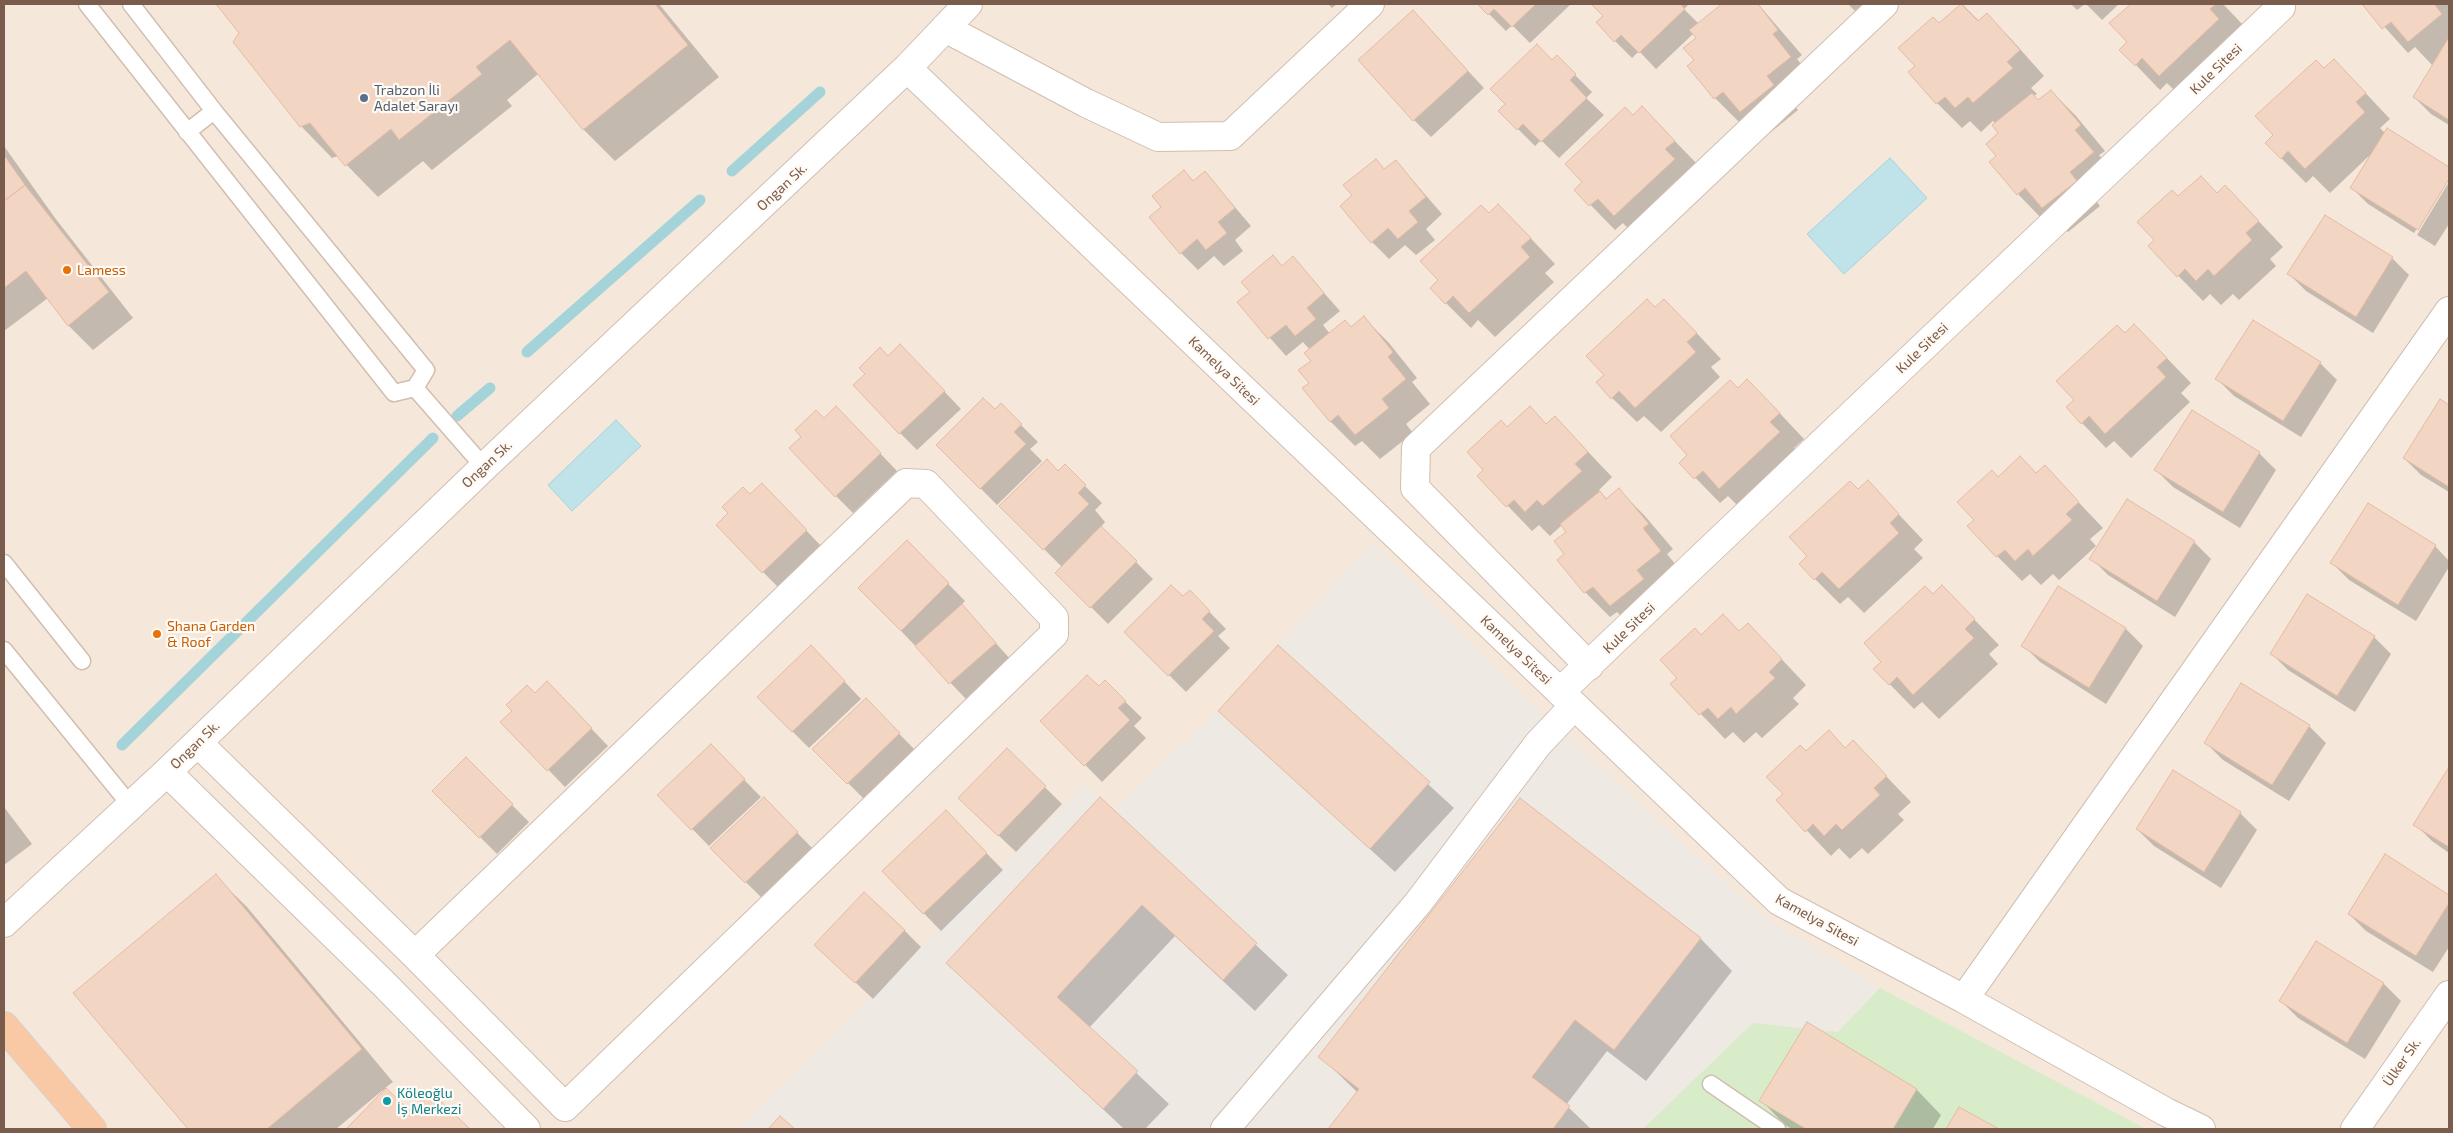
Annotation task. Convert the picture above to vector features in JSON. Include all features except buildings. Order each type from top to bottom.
[{"type":"highway","points":[[4,1026],[92,1129]]},
{"type":"street","name":"Ongan Sk.","points":[[4,923],[198,743],[484,467],[907,68],[968,4]]},
{"type":"street","points":[[945,28],[1086,103],[1158,137],[1230,136],[1370,4]]},
{"type":"street","points":[[1589,666],[1415,488],[1416,448],[1884,4]]},
{"type":"street","name":"Kule Sitesi","points":[[1225,1129],[1418,903],[1538,744],[1589,666],[2281,7],[2279,4]]},
{"type":"street","name":"Kamelya Sitesi","points":[[907,68],[1778,901],[1964,999],[2166,1112],[2201,1129]]},
{"type":"street","points":[[1964,999],[2449,311]]},
{"type":"street","points":[[198,743],[565,1106],[1054,634],[1054,618],[926,484],[906,483],[414,955]]},
{"type":"street","points":[[167,772],[385,985],[526,1129]]},
{"type":"street","name":"Ülker Sk.","points":[[2355,1129],[2449,995]]},
{"type":"lane","points":[[87,4],[394,393],[415,388],[426,370],[214,111],[131,4]]},
{"type":"lane","points":[[187,132],[214,111]]},
{"type":"lane","points":[[415,388],[484,467]]},
{"type":"lane","points":[[4,563],[82,661]]},
{"type":"lane","points":[[4,650],[131,806]]},
{"type":"lane","points":[[1711,1084],[1776,1129]]},
{"type":"shaded area","points":[[4,4],[2449,4],[2449,1129],[4,1129]]},
{"type":"shaded area","points":[[1372,543],[1534,706],[1759,914],[1880,988],[1838,1032],[1753,1023],[1643,1129],[737,1129],[1084,785],[1114,809],[1218,711]]},
{"type":"green space","points":[[1880,988],[2146,1129],[1643,1129],[1753,1023],[1838,1032]]},
{"type":"water","points":[[1890,158],[1927,198],[1844,274],[1807,234]]},
{"type":"water","points":[[616,420],[641,446],[572,511],[548,485]]},
{"type":"waterway","points":[[732,171],[820,92]]},
{"type":"waterway","points":[[527,352],[700,200]]},
{"type":"waterway","points":[[457,416],[490,388]]},
{"type":"waterway","points":[[122,745],[433,438]]},
{"type":"place","name":"Trabzon İli Adalet Sarayı","points":[[364,98]]},
{"type":"place","name":"Lamess","points":[[67,270]]},
{"type":"place","name":"Shana Garden & Roof","points":[[157,634]]},
{"type":"place","name":"Köleoğlu İş Merkezi","points":[[387,1101]]}]
